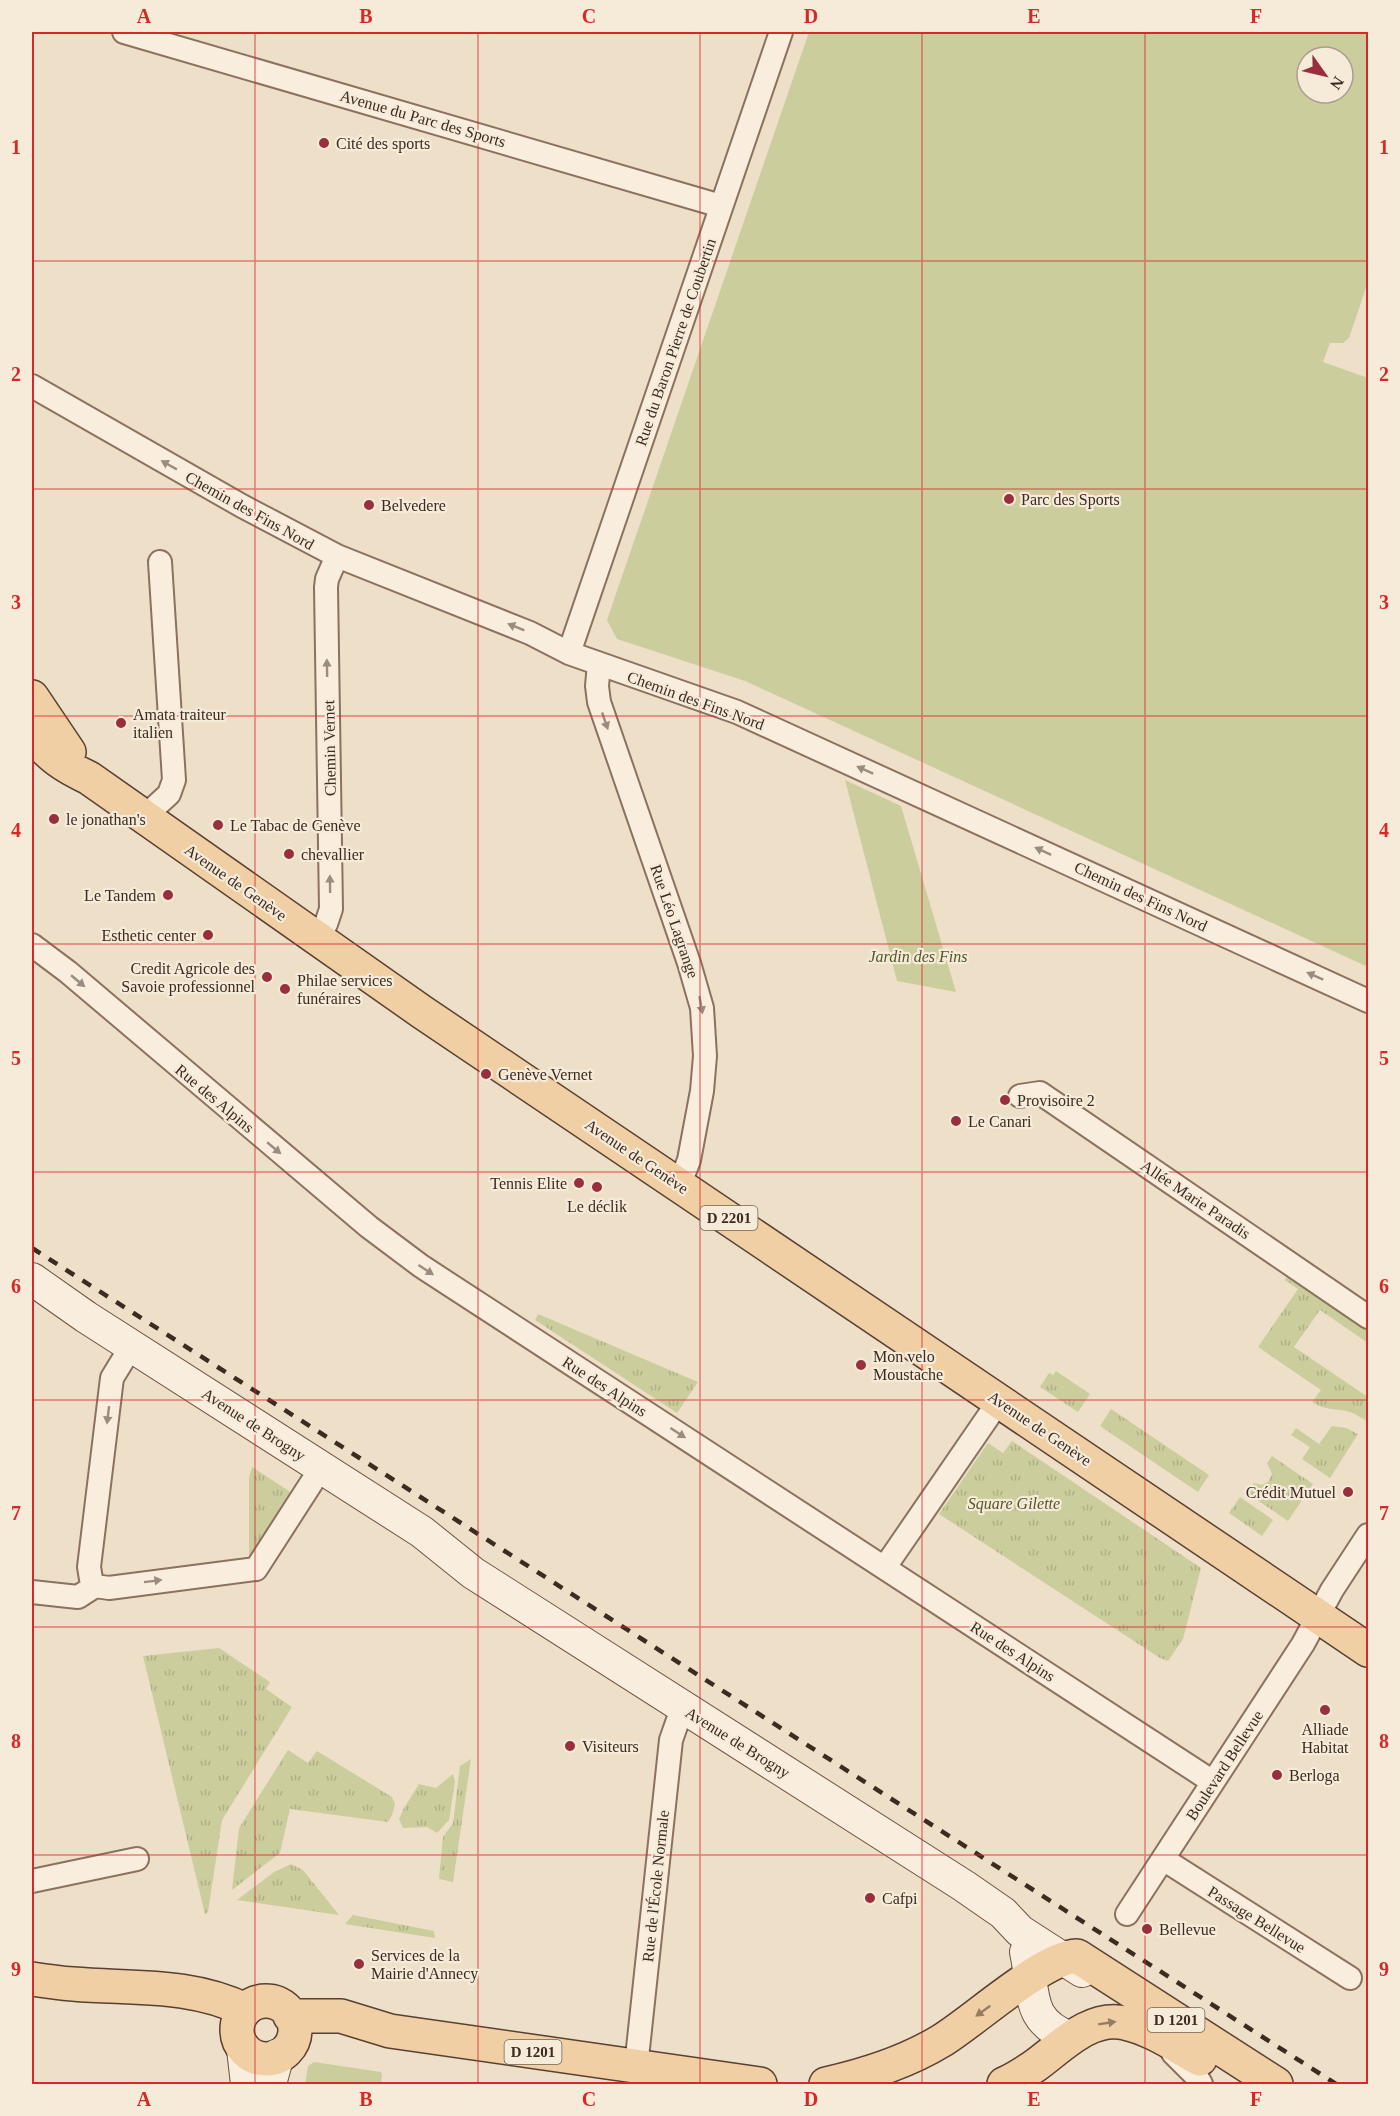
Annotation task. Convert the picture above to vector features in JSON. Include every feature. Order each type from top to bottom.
[{"type":"main road","name":"Avenue de Genève","points":[[32,697],[88,778]]},
{"type":"main road","name":"Avenue de Genève","points":[[36,746],[63,765],[88,778],[314,937],[1368,1650]]},
{"type":"main road","name":"Avenue de Brogny","points":[[32,1279],[86,1317],[422,1532],[473,1573],[964,1886],[1011,1922],[1276,2085]]},
{"type":"main road","points":[[32,1301],[43,1300],[86,1317]]},
{"type":"main road","name":"Avenue de Brogny","points":[[32,1301],[412,1545],[473,1573]]},
{"type":"main road","name":"Avenue de Brogny","points":[[1011,1922],[1026,1920],[1080,1949],[1292,2085]]},
{"type":"main road","points":[[1011,1922],[1030,1977],[1039,2017],[1052,2028],[1071,2038]]},
{"type":"main road","name":"Avenue de Brogny","points":[[1070,1958],[1260,2085]]},
{"type":"main road","points":[[826,2085],[874,2072],[918,2054],[966,2024],[1030,1977],[1070,1958]]},
{"type":"main road","points":[[32,1978],[72,1984],[135,2005],[211,2019],[226,2028],[242,2033],[252,2055],[262,2059],[282,2050],[287,2010],[277,2003],[265,2001],[254,2004],[242,2033],[247,2085]]},
{"type":"main road","name":"D 1201","points":[[1004,2085],[1071,2038],[1091,2027],[1112,2021],[1133,2025],[1158,2036],[1244,2085]]},
{"type":"main road","name":"D 1201","points":[[282,2050],[326,2035],[390,2031],[636,2067],[676,2079],[760,2085]]},
{"type":"street","name":"Avenue du Parc des Sports","points":[[124,32],[722,206]]},
{"type":"street","name":"Rue du Baron Pierre de Coubertin","points":[[568,653],[781,32]]},
{"type":"street","name":"Chemin des Fins Nord","points":[[32,386],[242,506],[338,556],[530,633],[568,653],[746,716],[1368,1001]]},
{"type":"street","name":"Chemin Vernet","points":[[314,937],[326,924],[331,909],[326,586],[330,571],[338,556]]},
{"type":"street","points":[[143,818],[169,794],[174,780],[160,562]]},
{"type":"street","name":"Rue Léo Lagrange","points":[[599,664],[597,686],[599,702],[692,972],[702,1008],[705,1056],[702,1091],[688,1160],[684,1173],[676,1182]]},
{"type":"street","name":"Rue des Alpins","points":[[32,945],[68,972],[311,1179],[405,1255],[1213,1782]]},
{"type":"street","name":"Allée Marie Paradis","points":[[1020,1096],[1040,1092],[1368,1317]]},
{"type":"street","points":[[95,1586],[89,1567],[112,1378],[123,1360]]},
{"type":"street","points":[[885,1567],[999,1401]]},
{"type":"street","points":[[32,1592],[78,1597],[95,1586],[109,1588],[256,1569],[312,1482]]},
{"type":"street","name":"Boulevard Bellevue","points":[[1127,1914],[1303,1644],[1317,1615],[1368,1537]]},
{"type":"street","name":"Rue de l'École Normale","points":[[636,2067],[671,1740],[678,1720],[686,1708]]},
{"type":"street","points":[[32,1881],[137,1859]]},
{"type":"street","name":"Passage Bellevue","points":[[1163,1859],[1350,1978]]},
{"type":"street","name":"D 1201","points":[[1158,2036],[1197,2077],[1201,2085]]},
{"type":"green space","name":"Parc des Sports","points":[[809,32],[1368,32],[1368,282],[1349,338],[1343,343],[1330,343],[1323,362],[1368,378],[1368,967],[745,681],[617,639],[607,620]]},
{"type":"green space","name":"Jardin des Fins","points":[[845,780],[901,806],[956,992],[897,981]]},
{"type":"green space","points":[[1292,1269],[1368,1323],[1368,1343],[1320,1310],[1294,1347],[1368,1397],[1367,1421],[1350,1412],[1326,1408],[1312,1402],[1321,1390],[1258,1347],[1298,1289],[1285,1280]]},
{"type":"green space","points":[[538,1314],[698,1382],[677,1413],[535,1320]]},
{"type":"green space","points":[[1056,1371],[1090,1394],[1078,1412],[1040,1387],[1049,1373],[1053,1375]]},
{"type":"green space","points":[[1111,1409],[1209,1475],[1198,1492],[1100,1426]]},
{"type":"green space","points":[[1332,1426],[1346,1428],[1358,1434],[1330,1478],[1302,1459],[1310,1447],[1291,1435],[1296,1428],[1319,1444]]},
{"type":"green space","name":"Square Gilette","points":[[1012,1441],[1201,1568],[1183,1639],[1168,1661],[939,1514],[988,1443],[1003,1453]]},
{"type":"green space","points":[[1272,1456],[1313,1484],[1288,1521],[1247,1493],[1254,1483],[1262,1485],[1269,1481],[1272,1474],[1267,1463]]},
{"type":"green space","points":[[252,1467],[292,1493],[249,1564],[249,1478]]},
{"type":"green space","points":[[1240,1497],[1273,1520],[1262,1536],[1229,1513]]},
{"type":"green space","points":[[219,1648],[270,1682],[266,1689],[292,1707],[222,1820],[208,1912],[205,1914],[143,1656]]},
{"type":"green space","points":[[288,1750],[308,1763],[317,1751],[392,1797],[395,1804],[392,1815],[388,1822],[290,1809],[280,1853],[232,1890],[239,1828]]},
{"type":"green space","points":[[471,1759],[453,1882],[439,1879],[443,1837],[453,1823],[460,1766]]},
{"type":"green space","points":[[453,1774],[455,1781],[449,1820],[437,1833],[427,1827],[403,1828],[399,1819],[419,1784],[436,1788]]},
{"type":"green space","points":[[291,1864],[303,1870],[339,1915],[237,1900],[274,1872]]},
{"type":"green space","points":[[353,1915],[434,1931],[435,1938],[345,1924]]},
{"type":"green space","points":[[314,2062],[381,2072],[381,2084],[305,2084],[308,2066]]},
{"type":"railway","points":[[32,1248],[1336,2084]]},
{"type":"place","name":"Cité des sports","points":[[324,143]]},
{"type":"place","name":"Parc des Sports","points":[[1009,499]]},
{"type":"place","name":"Belvedere","points":[[369,505]]},
{"type":"place","name":"Amata traiteur italien","points":[[121,723]]},
{"type":"place","name":"le jonathan's","points":[[54,819]]},
{"type":"place","name":"Le Tabac de Genève","points":[[218,825]]},
{"type":"place","name":"chevallier","points":[[289,854]]},
{"type":"place","name":"Le Tandem","points":[[168,895]]},
{"type":"place","name":"Esthetic center","points":[[208,935]]},
{"type":"place","name":"Credit Agricole des Savoie professionnel","points":[[267,977]]},
{"type":"place","name":"Philae services funéraires","points":[[285,989]]},
{"type":"place","name":"Genève Vernet","points":[[486,1074]]},
{"type":"place","name":"Provisoire 2","points":[[1005,1100]]},
{"type":"place","name":"Le Canari","points":[[956,1121]]},
{"type":"place","name":"Tennis Elite","points":[[579,1183]]},
{"type":"place","name":"Le déclik","points":[[597,1187]]},
{"type":"place","name":"Mon velo Moustache","points":[[861,1365]]},
{"type":"place","name":"Crédit Mutuel","points":[[1348,1492]]},
{"type":"place","name":"Alliade Habitat","points":[[1325,1710]]},
{"type":"place","name":"Visiteurs","points":[[570,1746]]},
{"type":"place","name":"Berloga","points":[[1277,1775]]},
{"type":"place","name":"Cafpi","points":[[870,1898]]},
{"type":"place","name":"Bellevue","points":[[1147,1929]]},
{"type":"place","name":"Services de la Mairie d'Annecy","points":[[359,1964]]}]
